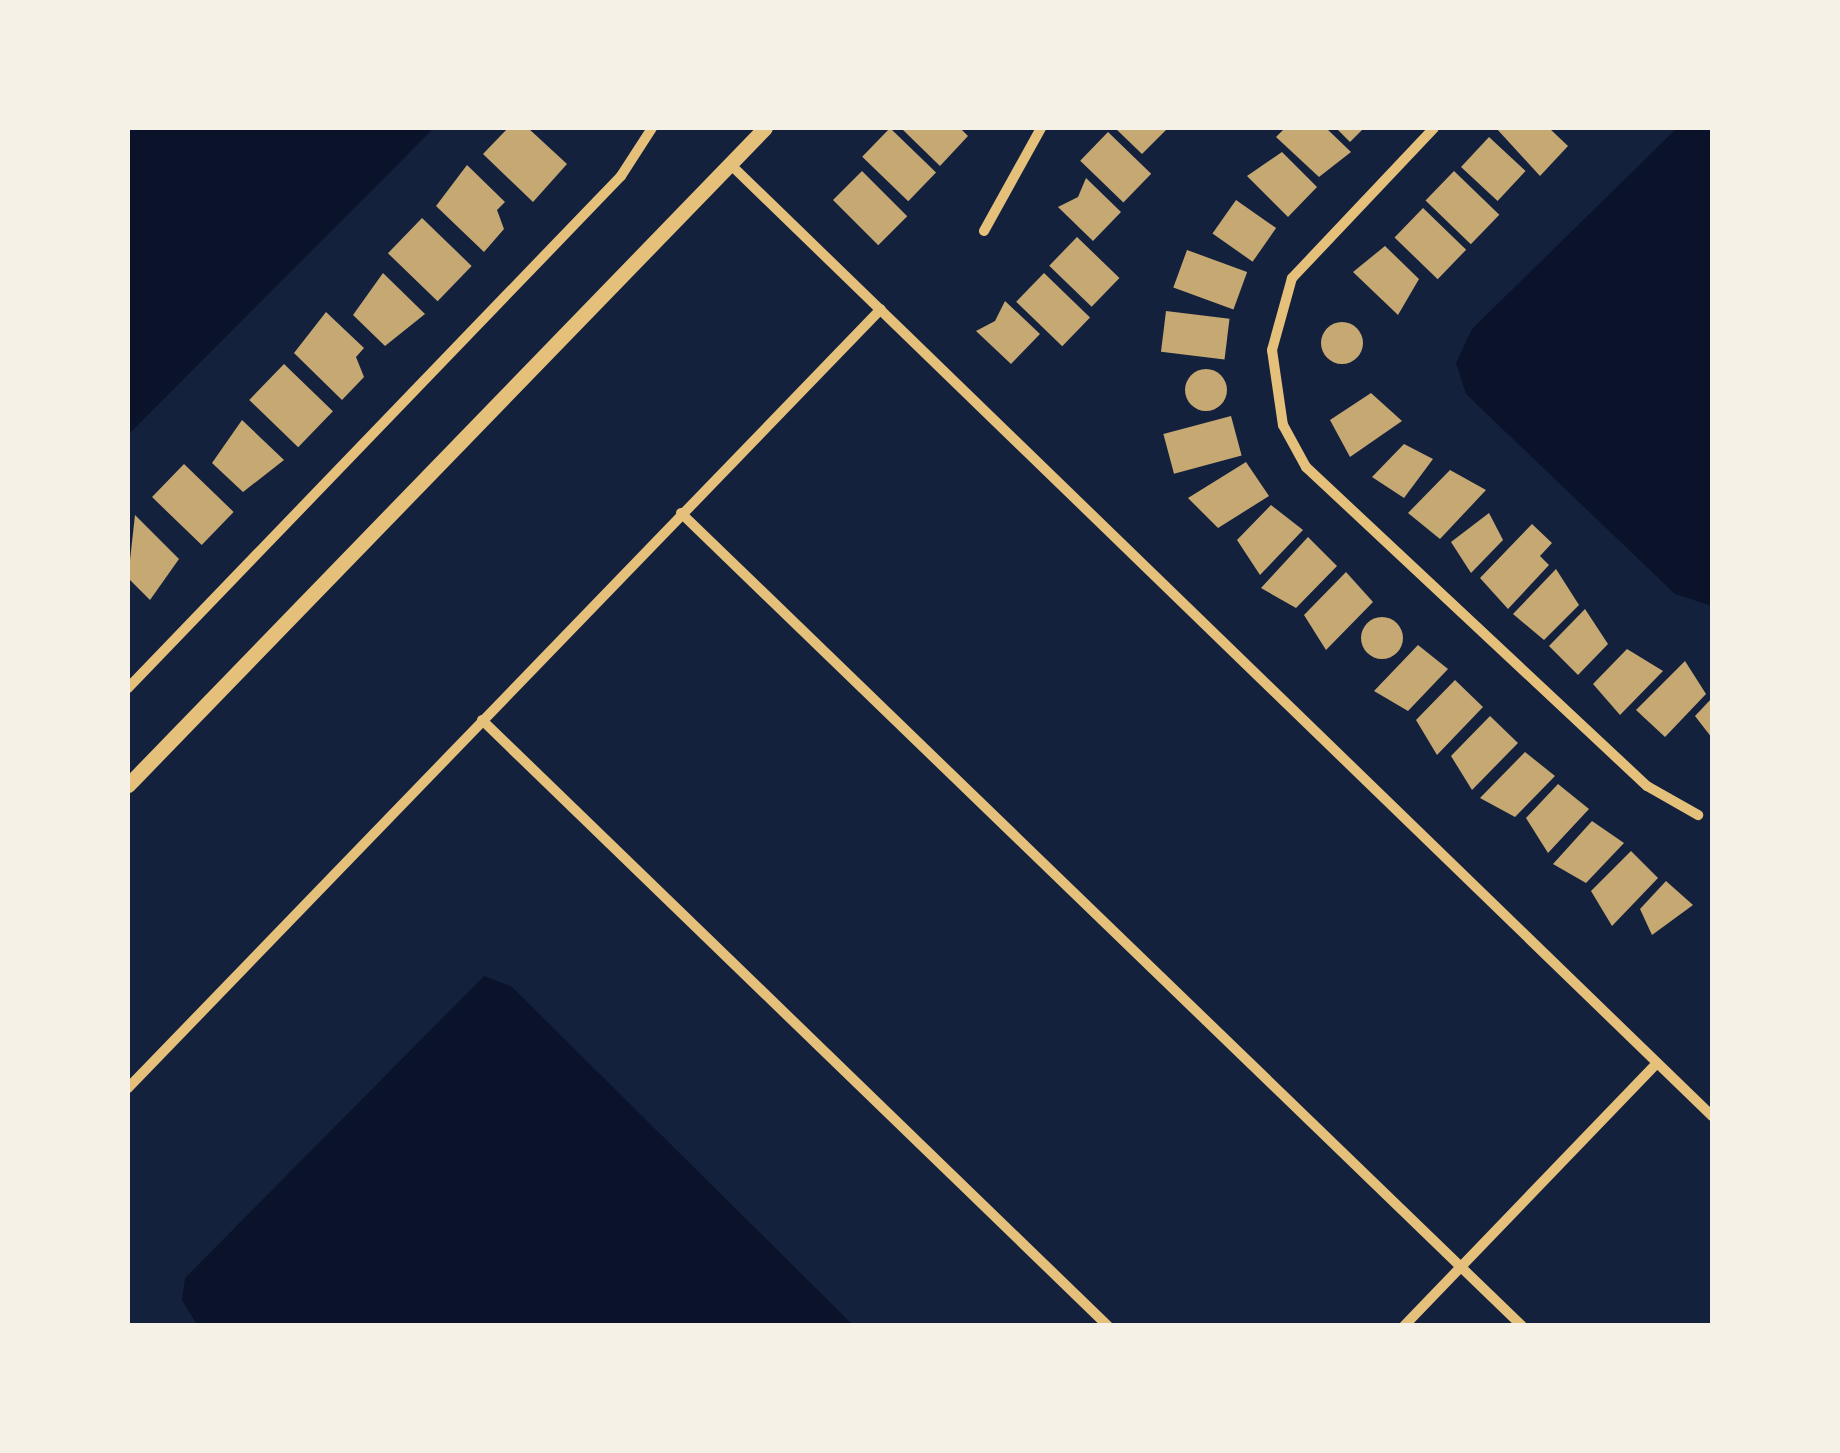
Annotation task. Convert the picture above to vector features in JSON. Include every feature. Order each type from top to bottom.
[{"type":"street","points":[[128,688],[621,176],[652,128]]},
{"type":"street","points":[[128,785],[765,128]]},
{"type":"street","points":[[984,231],[1042,128]]},
{"type":"street","points":[[1434,128],[1292,278],[1272,350],[1283,425],[1306,466],[1618,759],[1698,815]]},
{"type":"street","points":[[730,164],[1712,1116]]},
{"type":"street","points":[[128,1088],[881,309]]},
{"type":"street","points":[[681,513],[1522,1326]]},
{"type":"street","points":[[482,720],[1108,1326]]},
{"type":"street","points":[[1404,1326],[1657,1063]]},
{"type":"water","points":[[128,128],[434,128],[128,435]]},
{"type":"water","points":[[1677,128],[1712,128],[1712,606],[1675,594],[1466,394],[1456,363],[1472,329]]},
{"type":"water","points":[[484,976],[511,986],[853,1325],[197,1325],[182,1300],[185,1278]]},
{"type":"building","points":[[508,128],[528,128],[567,164],[533,202],[483,154]]},
{"type":"building","points":[[890,128],[936,172],[908,201],[862,157]]},
{"type":"building","points":[[901,128],[960,128],[968,136],[940,166]]},
{"type":"building","points":[[1115,128],[1168,128],[1142,154]]},
{"type":"building","points":[[1285,128],[1326,128],[1351,152],[1319,177],[1276,137]]},
{"type":"building","points":[[1336,128],[1364,128],[1350,142]]},
{"type":"building","points":[[1496,128],[1549,128],[1568,146],[1540,176]]},
{"type":"building","points":[[1108,132],[1151,174],[1123,202],[1080,161]]},
{"type":"building","points":[[1489,137],[1526,171],[1498,201],[1461,167]]},
{"type":"building","points":[[1282,152],[1317,187],[1288,217],[1247,176]]},
{"type":"building","points":[[467,165],[505,202],[497,210],[504,229],[484,252],[436,206]]},
{"type":"building","points":[[862,171],[907,216],[878,245],[833,200]]},
{"type":"building","points":[[1454,171],[1499,215],[1471,244],[1426,200]]},
{"type":"building","points":[[1086,178],[1121,212],[1093,241],[1058,207],[1078,197]]},
{"type":"building","points":[[1236,200],[1276,228],[1253,262],[1212,234]]},
{"type":"building","points":[[1423,208],[1466,250],[1438,279],[1395,237]]},
{"type":"building","points":[[422,218],[472,266],[438,301],[388,253]]},
{"type":"building","points":[[1077,237],[1119,278],[1092,307],[1049,266]]},
{"type":"building","points":[[1385,246],[1419,279],[1398,315],[1353,272]]},
{"type":"building","points":[[1187,250],[1247,272],[1233,309],[1173,288]]},
{"type":"building","points":[[383,273],[425,314],[385,346],[353,315]]},
{"type":"building","points":[[1044,273],[1090,317],[1062,346],[1016,302]]},
{"type":"building","points":[[1005,301],[1040,334],[1011,364],[976,331],[995,321]]},
{"type":"building","points":[[1166,311],[1230,319],[1225,359],[1161,352]]},
{"type":"building","points":[[326,312],[364,348],[356,357],[364,377],[342,400],[294,353]]},
{"type":"building","points":[[1342,322],[1357,328],[1363,343],[1357,358],[1342,364],[1327,358],[1321,343],[1327,328]]},
{"type":"building","points":[[284,364],[333,411],[298,447],[249,400]]},
{"type":"building","points":[[1206,369],[1221,375],[1227,390],[1221,405],[1206,411],[1191,405],[1185,390],[1191,375]]},
{"type":"building","points":[[1371,393],[1402,421],[1350,457],[1330,420]]},
{"type":"building","points":[[1231,416],[1242,456],[1174,474],[1163,434]]},
{"type":"building","points":[[242,420],[284,460],[243,492],[212,463]]},
{"type":"building","points":[[1404,444],[1433,459],[1404,498],[1372,477]]},
{"type":"building","points":[[1246,462],[1269,496],[1218,528],[1188,498]]},
{"type":"building","points":[[184,464],[234,512],[202,545],[152,497]]},
{"type":"building","points":[[1450,470],[1486,490],[1440,539],[1408,513]]},
{"type":"building","points":[[1271,505],[1303,530],[1260,575],[1237,540]]},
{"type":"building","points":[[1489,513],[1503,540],[1471,573],[1451,542]]},
{"type":"building","points":[[135,515],[179,559],[150,600],[128,578]]},
{"type":"building","points":[[1532,524],[1552,543],[1540,556],[1549,565],[1508,609],[1480,578]]},
{"type":"building","points":[[1308,537],[1337,566],[1296,608],[1261,588]]},
{"type":"building","points":[[1556,569],[1579,605],[1544,640],[1513,614]]},
{"type":"building","points":[[1346,572],[1373,602],[1326,650],[1304,615]]},
{"type":"building","points":[[1585,609],[1608,644],[1578,675],[1549,646]]},
{"type":"building","points":[[1382,617],[1397,623],[1403,638],[1397,653],[1382,659],[1367,653],[1361,638],[1367,623]]},
{"type":"building","points":[[1418,645],[1448,669],[1408,711],[1374,691]]},
{"type":"building","points":[[1627,649],[1663,671],[1620,715],[1593,684]]},
{"type":"building","points":[[1685,661],[1706,694],[1665,737],[1636,710]]},
{"type":"building","points":[[1455,680],[1483,707],[1437,755],[1416,720]]},
{"type":"building","points":[[1712,698],[1712,738],[1695,716]]},
{"type":"building","points":[[1490,716],[1518,743],[1472,790],[1451,756]]},
{"type":"building","points":[[1525,752],[1555,776],[1515,817],[1480,798]]},
{"type":"building","points":[[1558,784],[1589,809],[1548,853],[1526,818]]},
{"type":"building","points":[[1592,821],[1624,843],[1586,883],[1553,864]]},
{"type":"building","points":[[1631,851],[1658,878],[1612,926],[1591,891]]},
{"type":"building","points":[[1666,881],[1693,905],[1652,935],[1640,909]]}]
